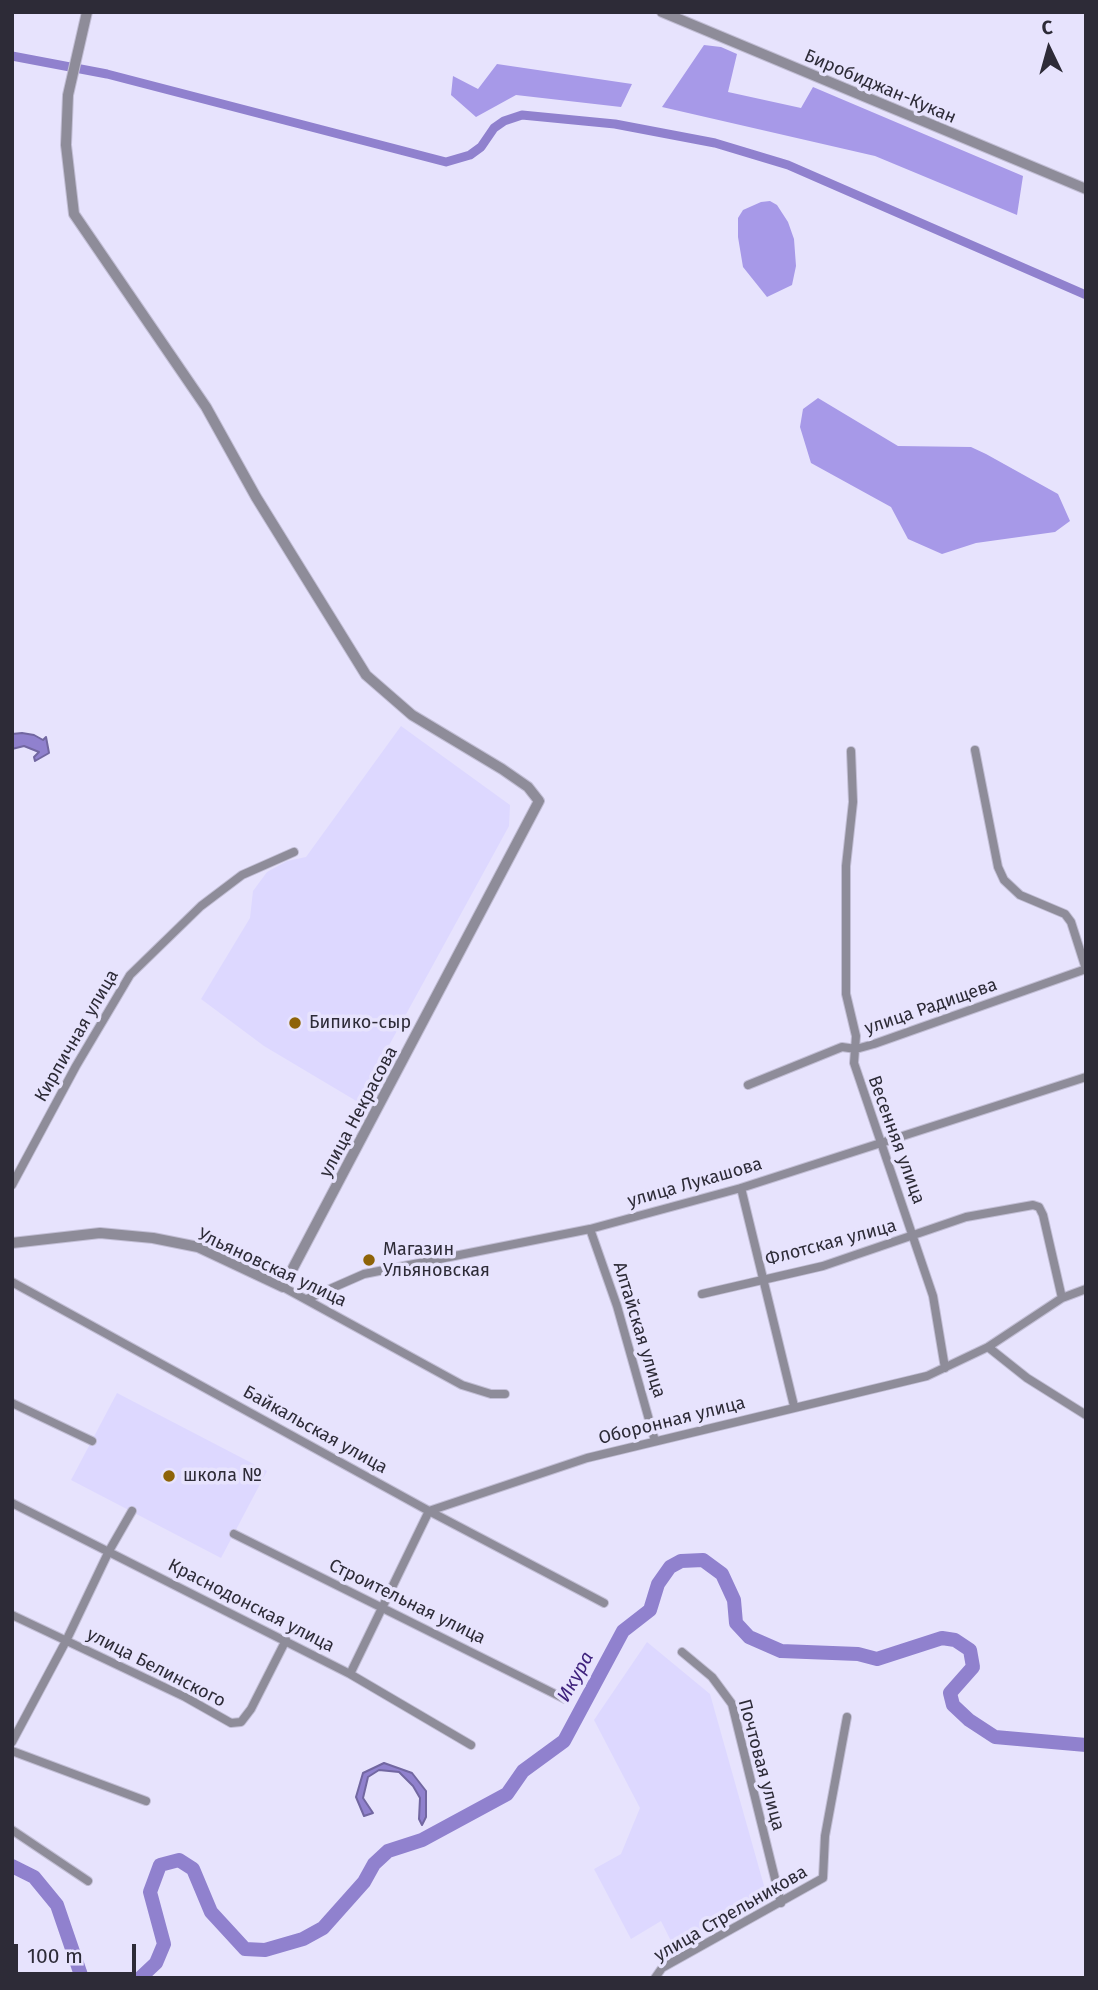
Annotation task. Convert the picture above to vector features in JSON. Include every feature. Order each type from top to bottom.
[{"type":"street","name":"улица Некрасова","points":[[87,12],[68,95],[66,145],[74,214],[206,407],[256,497],[366,675],[412,715],[502,769],[528,787],[539,801],[283,1287]]},
{"type":"street","name":"Биробиджан-Кукан","points":[[662,12],[1086,189]]},
{"type":"street","points":[[975,750],[998,867],[1004,880],[1020,895],[1065,914],[1071,922],[1086,969]]},
{"type":"street","name":"Весенняя улица","points":[[852,751],[853,802],[846,866],[846,994],[856,1049],[856,1077],[933,1296],[945,1368]]},
{"type":"street","name":"Кирпичная улица","points":[[12,1185],[76,1066],[130,975],[165,939],[242,875],[294,852]]},
{"type":"street","name":"улица Радищева","points":[[748,1085],[842,1047],[856,1049],[1086,969]]},
{"type":"street","name":"улица Лукашова","points":[[307,1299],[364,1274],[590,1229],[741,1188],[1086,1077]]},
{"type":"street","points":[[741,1188],[794,1406]]},
{"type":"street","name":"Флотская улица","points":[[702,1294],[823,1266],[966,1216],[1024,1206],[1039,1207],[1062,1298]]},
{"type":"street","name":"Алтайская улица","points":[[590,1229],[617,1306],[656,1441]]},
{"type":"street","name":"Ульяновская улица","points":[[12,1243],[100,1233],[153,1238],[198,1247],[307,1299],[462,1385],[491,1394],[505,1394]]},
{"type":"street","name":"Байкальская улица","points":[[12,1282],[429,1511],[604,1603]]},
{"type":"street","name":"Оборонная улица","points":[[429,1511],[587,1458],[927,1376],[988,1347],[1062,1298],[1086,1289]]},
{"type":"street","points":[[988,1347],[1027,1378],[1086,1415]]},
{"type":"street","points":[[12,1403],[92,1441]]},
{"type":"street","name":"Краснодонская улица","points":[[12,1503],[286,1640],[471,1745]]},
{"type":"street","points":[[12,1742],[17,1720],[66,1641],[108,1551],[132,1511]]},
{"type":"street","points":[[349,1674],[429,1511]]},
{"type":"street","name":"Строительная улица","points":[[234,1534],[565,1699]]},
{"type":"street","name":"улица Белинского","points":[[12,1615],[186,1698],[230,1723],[241,1723],[251,1709],[286,1640]]},
{"type":"street","name":"Почтовая улица","points":[[682,1652],[712,1677],[732,1704],[781,1903]]},
{"type":"street","name":"улица Стрельникова","points":[[655,1978],[662,1968],[823,1878],[825,1836],[848,1717]]},
{"type":"street","points":[[12,1751],[146,1801]]},
{"type":"street","points":[[12,1830],[88,1881]]},
{"type":"shaded area","points":[[704,45],[721,47],[737,54],[728,92],[801,108],[813,87],[1023,176],[1017,215],[875,156],[662,107]]},
{"type":"shaded area","points":[[497,64],[632,84],[621,107],[516,95],[476,117],[451,95],[453,76],[478,89]]},
{"type":"shaded area","points":[[770,201],[777,205],[788,222],[794,239],[796,266],[792,285],[767,297],[743,267],[738,218],[743,210]]},
{"type":"shaded area","points":[[818,398],[898,446],[971,447],[986,454],[1058,494],[1070,521],[1055,532],[976,543],[942,554],[908,539],[891,507],[811,463],[800,427],[803,409]]},
{"type":"shaded area","points":[[401,726],[510,805],[509,826],[358,1102],[264,1046],[201,999],[250,918],[253,891],[267,872],[287,861],[306,857]]},
{"type":"shaded area","points":[[22,733],[43,740],[46,737],[49,753],[35,761],[34,757],[39,752],[24,746],[12,749],[12,734]]},
{"type":"shaded area","name":"школа №","points":[[117,1393],[267,1471],[221,1558],[71,1480]]},
{"type":"shaded area","points":[[647,1642],[710,1694],[768,1900],[675,1949],[661,1921],[631,1939],[594,1869],[621,1854],[640,1808],[594,1720]]},
{"type":"shaded area","points":[[384,1763],[412,1773],[426,1791],[426,1817],[422,1825],[419,1819],[420,1798],[399,1772],[379,1770],[368,1777],[363,1798],[373,1813],[364,1816],[356,1797],[363,1773]]},
{"type":"waterway","points":[[12,56],[107,74],[446,162],[470,155],[481,147],[494,128],[504,121],[522,115],[615,124],[715,143],[788,165],[1086,295]]},
{"type":"waterway","name":"Икура","points":[[140,1978],[156,1963],[164,1944],[150,1892],[160,1865],[179,1860],[193,1869],[211,1912],[245,1949],[265,1950],[303,1939],[323,1928],[364,1882],[374,1864],[388,1851],[422,1840],[507,1794],[523,1771],[564,1741],[623,1631],[650,1610],[658,1584],[670,1567],[681,1561],[703,1560],[722,1574],[734,1600],[736,1623],[749,1637],[781,1651],[858,1654],[877,1659],[942,1638],[955,1640],[970,1650],[973,1667],[950,1693],[953,1705],[969,1720],[995,1737],[1086,1745]]},
{"type":"waterway","name":"Икура","points":[[12,1866],[34,1877],[57,1905],[82,1978]]},
{"type":"place","name":"Бипико-сыр","points":[[295,1023]]},
{"type":"place","name":"Магазин Ульяновская","points":[[369,1260]]},
{"type":"place","name":"школа №","points":[[169,1476]]}]
